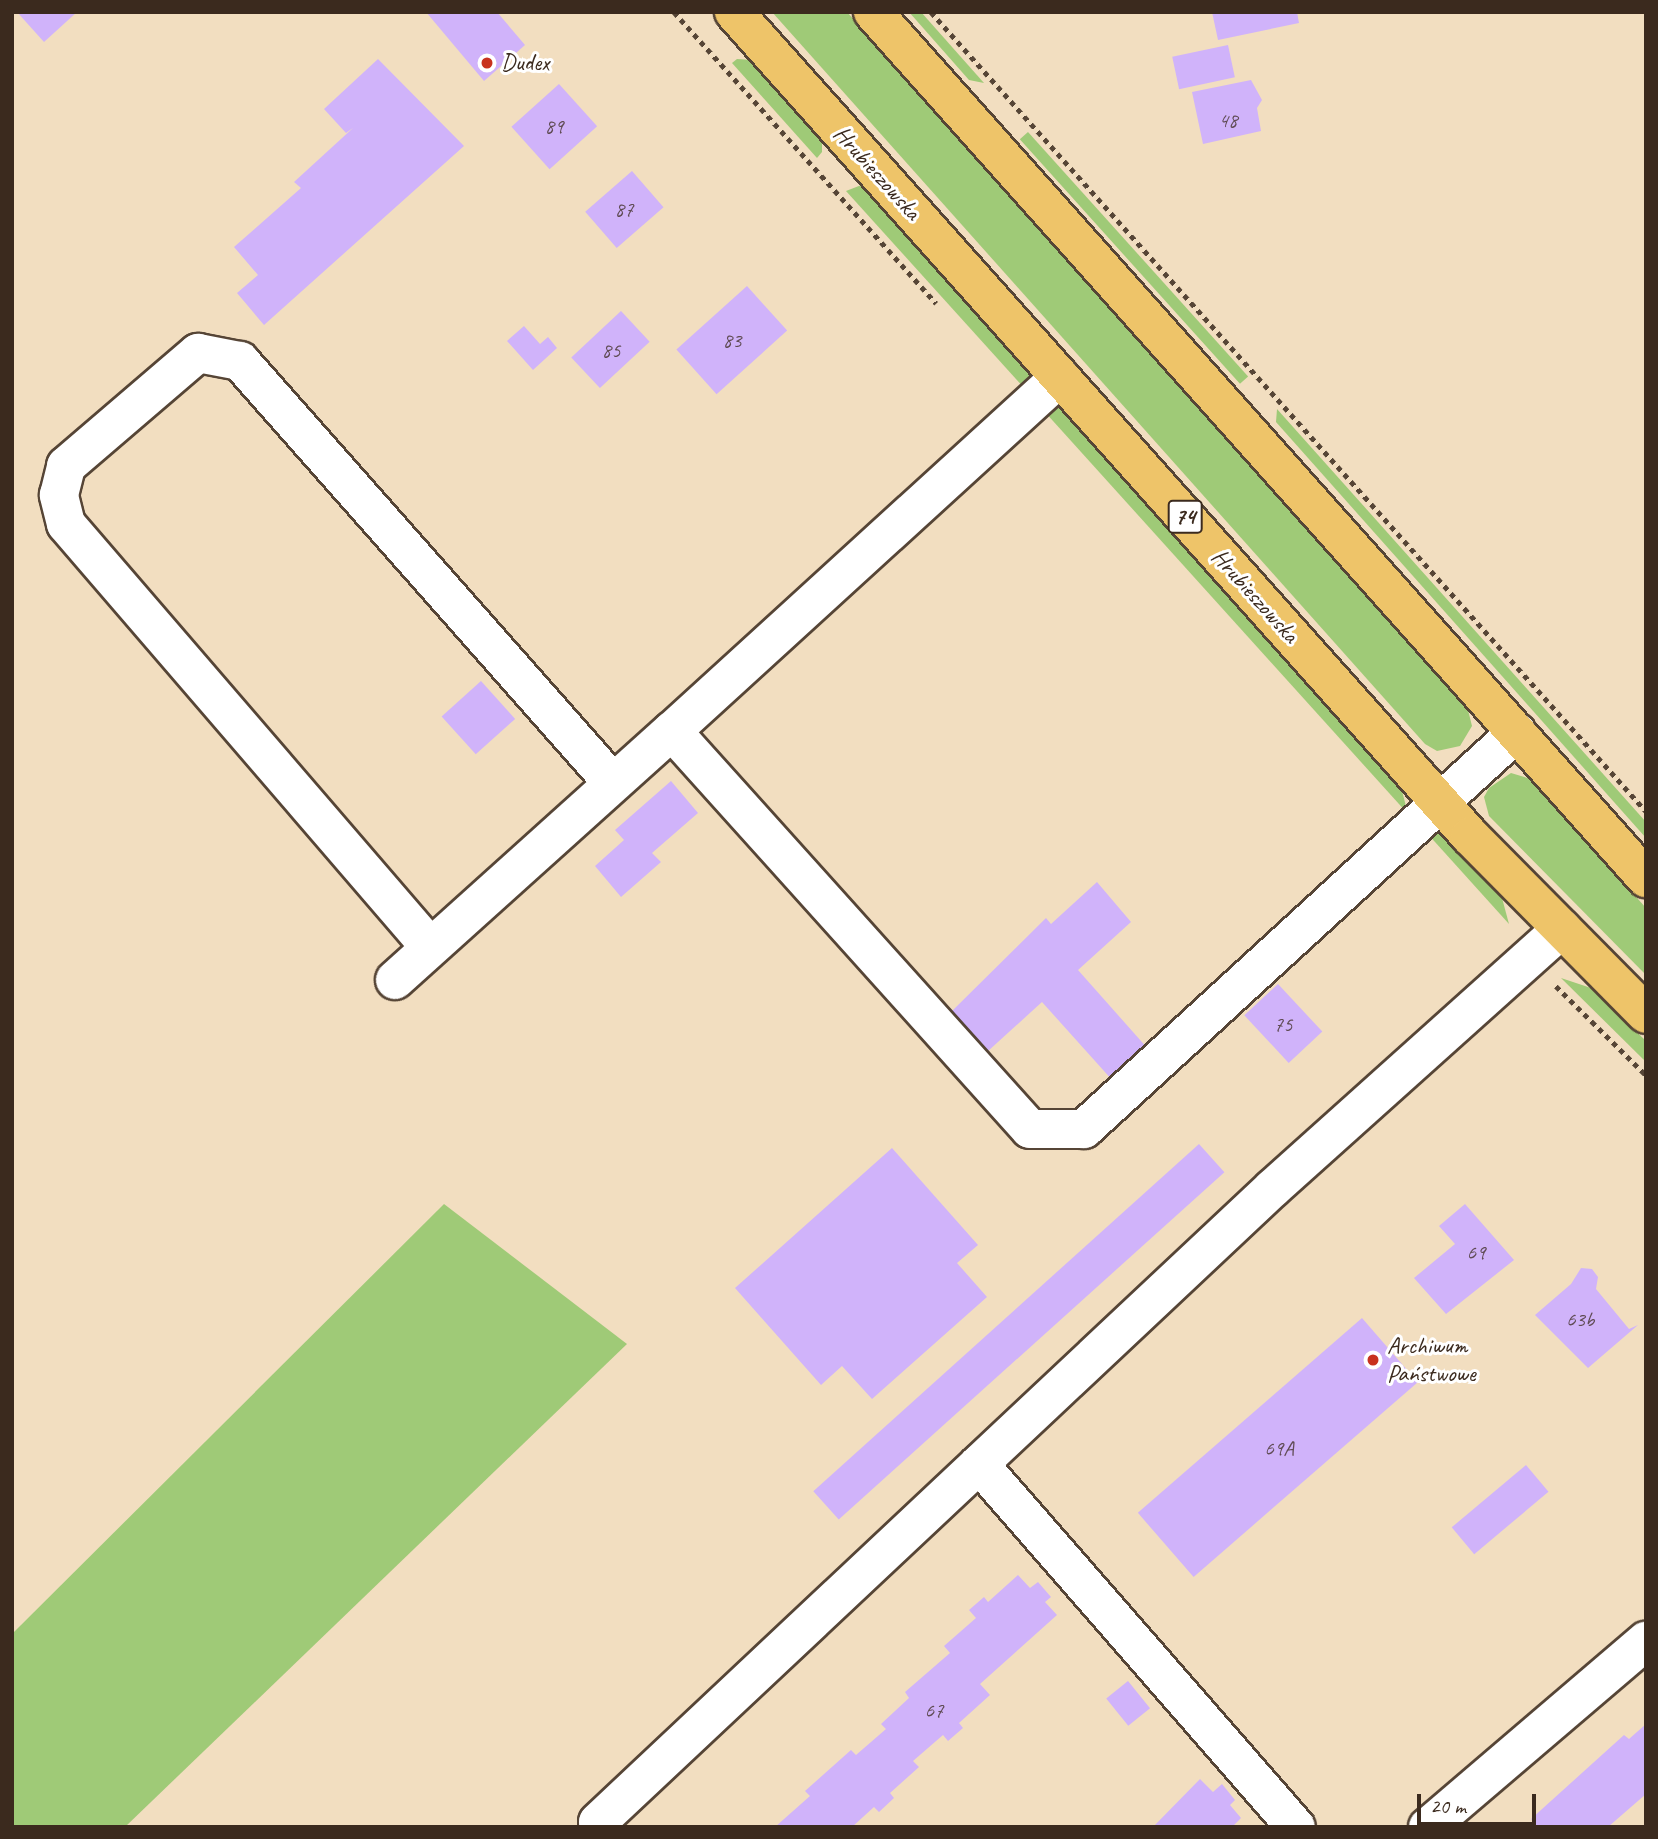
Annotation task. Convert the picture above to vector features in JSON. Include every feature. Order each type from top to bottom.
[{"type":"main road","name":"Hrubieszowska","points":[[734,12],[1441,803],[1646,1014]]},
{"type":"main road","points":[[873,12],[1646,877]]},
{"type":"street","points":[[430,947],[66,524],[59,495],[66,466],[198,353],[240,361],[614,783]]},
{"type":"street","points":[[395,980],[672,732],[1060,377]]},
{"type":"street","points":[[672,732],[1030,1129],[1084,1129],[1517,732]]},
{"type":"street","points":[[598,1825],[1273,1188],[1562,929]]},
{"type":"street","points":[[979,1464],[1296,1827]]},
{"type":"street","points":[[1428,1827],[1646,1641]]},
{"type":"path","points":[[931,12],[1646,811]]},
{"type":"green space","points":[[772,12],[847,12],[1467,706],[1472,726],[1460,746],[1437,751],[1425,744]]},
{"type":"green space","points":[[909,12],[921,12],[984,83],[969,80]]},
{"type":"green space","points":[[737,59],[752,60],[822,138],[822,152],[817,158],[732,63]]},
{"type":"green space","points":[[1028,132],[1248,376],[1240,384],[1020,139]]},
{"type":"green space","points":[[864,184],[1028,368],[1030,384],[1025,389],[846,191]]},
{"type":"green space","points":[[1048,408],[1061,408],[1401,787],[1408,814],[1044,411]]},
{"type":"green space","points":[[1277,409],[1646,822],[1646,838],[1276,422]]},
{"type":"green space","points":[[1511,773],[1531,779],[1646,908],[1646,975],[1489,816],[1484,797],[1489,788]]},
{"type":"green space","points":[[1437,831],[1502,898],[1509,924],[1426,832]]},
{"type":"green space","points":[[1561,978],[1591,988],[1646,1041],[1646,1062]]},
{"type":"green space","points":[[444,1204],[627,1344],[125,1827],[12,1827],[12,1634]]},
{"type":"building","points":[[17,12],[77,12],[44,42]]},
{"type":"building","name":"Dudex","points":[[426,12],[497,12],[525,45],[484,81]]},
{"type":"building","points":[[1212,12],[1297,12],[1299,23],[1218,40]]},
{"type":"building","points":[[1228,45],[1235,77],[1179,89],[1172,57]]},
{"type":"building","points":[[378,59],[464,146],[264,325],[237,293],[258,275],[234,247],[301,188],[294,182],[353,128],[346,133],[324,109]]},
{"type":"building","points":[[1251,80],[1262,100],[1257,108],[1261,131],[1203,144],[1192,92]]},
{"type":"building","points":[[559,84],[597,126],[550,169],[511,127]]},
{"type":"building","points":[[632,171],[663,207],[617,248],[585,212]]},
{"type":"building","points":[[747,286],[787,331],[717,394],[676,350]]},
{"type":"building","points":[[621,311],[650,342],[600,388],[571,357]]},
{"type":"building","points":[[524,326],[540,344],[548,337],[557,348],[533,370],[507,341]]},
{"type":"building","points":[[481,681],[515,719],[476,754],[442,716]]},
{"type":"building","points":[[671,781],[698,813],[652,853],[661,862],[621,897],[595,866],[624,840],[615,830]]},
{"type":"building","points":[[1097,882],[1131,922],[1078,970],[1149,1050],[1113,1081],[1042,1002],[987,1052],[951,1012],[1046,918],[1051,924]]},
{"type":"building","points":[[1278,984],[1322,1032],[1289,1063],[1244,1015]]},
{"type":"building","points":[[1199,1144],[1224,1172],[839,1520],[813,1491]]},
{"type":"building","points":[[892,1148],[978,1245],[957,1263],[987,1297],[872,1399],[842,1366],[821,1385],[735,1288]]},
{"type":"building","points":[[1465,1204],[1514,1260],[1446,1314],[1414,1278],[1455,1244],[1439,1226]]},
{"type":"building","points":[[1581,1268],[1592,1269],[1598,1277],[1596,1289],[1629,1329],[1638,1325],[1588,1368],[1535,1315],[1571,1284]]},
{"type":"building","points":[[1362,1318],[1418,1382],[1194,1577],[1138,1513]]},
{"type":"building","points":[[1526,1465],[1548,1492],[1474,1554],[1452,1527]]},
{"type":"building","points":[[1018,1575],[1030,1588],[1038,1582],[1051,1597],[1045,1602],[1057,1615],[980,1684],[990,1695],[959,1723],[963,1728],[948,1741],[943,1735],[913,1761],[919,1767],[890,1793],[894,1798],[879,1812],[874,1807],[852,1827],[775,1827],[810,1796],[805,1791],[851,1750],[856,1755],[886,1729],[881,1724],[909,1698],[905,1692],[950,1653],[944,1646],[976,1618],[969,1610],[984,1597],[988,1602]]},
{"type":"building","points":[[1128,1681],[1150,1708],[1128,1726],[1106,1699]]},
{"type":"building","points":[[1646,1724],[1646,1794],[1608,1827],[1532,1827],[1535,1823],[1531,1819],[1624,1735],[1629,1739]]},
{"type":"building","points":[[1200,1779],[1213,1792],[1222,1784],[1235,1800],[1230,1805],[1241,1818],[1232,1827],[1153,1827]]},
{"type":"place","name":"Dudex","points":[[487,63]]},
{"type":"place","name":"Archiwum Państwowe","points":[[1373,1360]]}]
